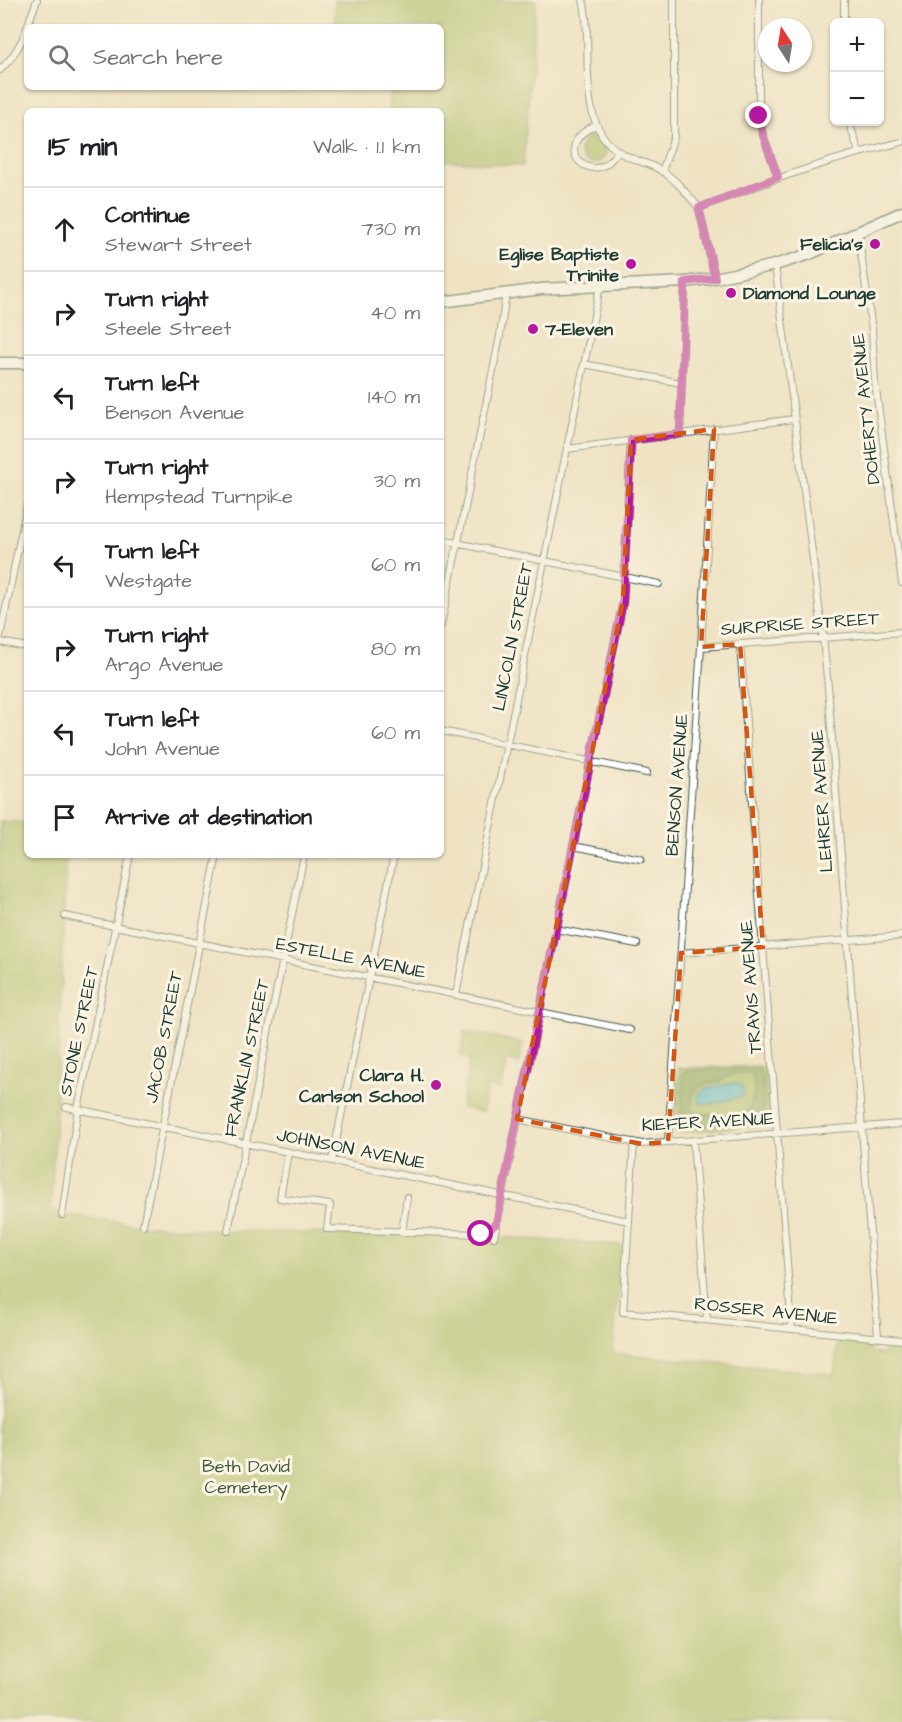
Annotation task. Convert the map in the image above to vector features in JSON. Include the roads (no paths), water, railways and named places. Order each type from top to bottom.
[{"type":"main road","points":[[444,302],[506,293],[685,282],[715,278],[775,265],[810,254],[902,212]]},
{"type":"main road","points":[[0,363],[24,363]]},
{"type":"street","points":[[28,24],[37,0]]},
{"type":"street","points":[[583,0],[587,31],[588,91],[599,132],[618,152],[662,171],[699,208],[715,278]]},
{"type":"street","points":[[662,171],[674,137],[674,0]]},
{"type":"street","points":[[759,0],[759,116],[762,132],[778,177]]},
{"type":"street","points":[[844,0],[844,18]]},
{"type":"street","points":[[0,70],[10,61],[24,36]]},
{"type":"street","points":[[596,125],[583,131],[574,143],[574,152],[579,161],[589,168],[597,168],[610,162],[618,152]]},
{"type":"street","points":[[850,126],[858,152]]},
{"type":"street","points":[[699,208],[778,177],[902,141]]},
{"type":"street","name":"DOHERTY AVENUE","points":[[858,232],[871,321],[875,382],[902,583]]},
{"type":"street","name":"LEHRER AVENUE","points":[[775,265],[823,638],[878,1337]]},
{"type":"street","points":[[680,434],[685,282]]},
{"type":"street","name":"LINCOLN STREET","points":[[456,995],[600,286]]},
{"type":"street","points":[[444,611],[500,336],[506,293]]},
{"type":"street","points":[[584,364],[681,383]]},
{"type":"street","points":[[567,449],[794,419]]},
{"type":"street","name":"BENSON AVENUE","points":[[668,1142],[714,429]]},
{"type":"street","points":[[494,1237],[623,601],[631,440]]},
{"type":"street","points":[[24,520],[0,640],[24,646]]},
{"type":"street","points":[[444,541],[659,584]]},
{"type":"street","name":"SURPRISE STREET","points":[[701,647],[902,632]]},
{"type":"street","name":"TRAVIS AVENUE","points":[[740,644],[792,1329]]},
{"type":"street","points":[[444,732],[647,773]]},
{"type":"street","points":[[573,846],[641,859]]},
{"type":"street","name":"STONE STREET","points":[[62,1215],[78,1109],[129,858]]},
{"type":"street","name":"JACOB STREET","points":[[142,1225],[216,858]]},
{"type":"street","name":"FRANKLIN STREET","points":[[228,1231],[303,858]]},
{"type":"street","points":[[332,1161],[393,858]]},
{"type":"street","name":"ESTELLE AVENUE","points":[[65,916],[630,1030]]},
{"type":"street","points":[[556,929],[637,944]]},
{"type":"street","points":[[681,953],[902,936]]},
{"type":"street","name":"JOHNSON AVENUE","points":[[66,1107],[629,1221]]},
{"type":"street","name":"KIEFER AVENUE","points":[[517,1119],[642,1144],[902,1124]]},
{"type":"street","points":[[693,1141],[707,1320]]},
{"type":"street","points":[[629,1221],[634,1142]]},
{"type":"street","points":[[288,1152],[280,1198],[330,1205],[327,1229],[481,1234],[496,1224]]},
{"type":"street","points":[[402,1232],[407,1197]]},
{"type":"street","name":"ROSSER AVENUE","points":[[629,1221],[623,1312],[902,1340]]},
{"type":"water","points":[[734,1083],[743,1089],[743,1096],[711,1104],[700,1103],[698,1096],[704,1089]]},
{"type":"place","name":"Felicia’s","points":[[875,244]]},
{"type":"place","name":"Eglise Baptiste Trinite","points":[[631,264]]},
{"type":"place","name":"Diamond Lounge","points":[[731,293]]},
{"type":"place","name":"7-Eleven","points":[[533,329]]},
{"type":"place","name":"Clara H. Carlson School","points":[[436,1085]]},
{"type":"park label","name":"Beth David Cemetery","points":[[246,1476]]}]
